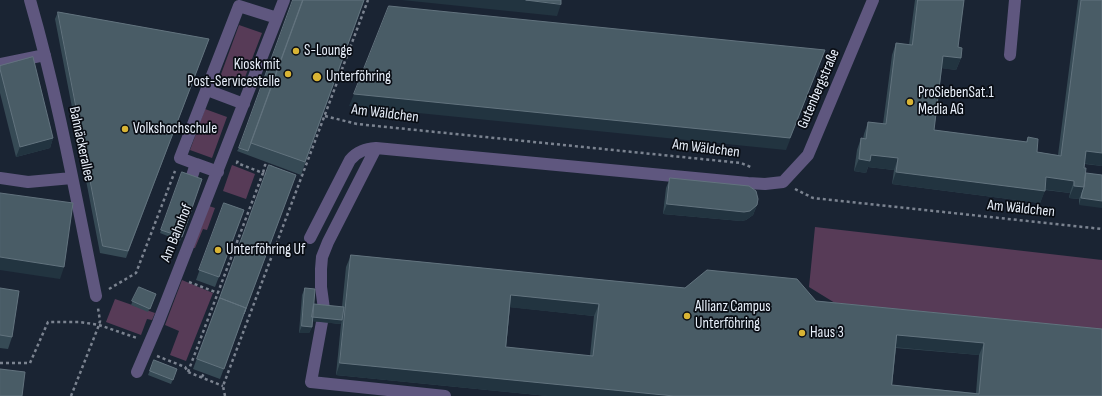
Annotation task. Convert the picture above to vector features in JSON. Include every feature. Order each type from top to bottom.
[{"type":"street","name":"Bahnäckerallee","points":[[30,0],[45,55],[96,296]]},
{"type":"street","name":"Am Bahnhof","points":[[138,372],[218,172],[284,0]]},
{"type":"street","name":"Gutenbergstraße","points":[[783,182],[808,155],[873,0]]},
{"type":"street","points":[[1010,55],[1015,0]]},
{"type":"street","points":[[218,172],[180,158],[206,90],[239,6],[277,18]]},
{"type":"street","points":[[0,64],[45,55]]},
{"type":"street","points":[[206,90],[244,104]]},
{"type":"street","points":[[310,238],[350,160],[354,155],[367,148],[748,183],[765,184],[783,182]]},
{"type":"street","points":[[376,148],[328,242],[322,257],[320,279],[324,308],[311,382],[445,396]]},
{"type":"street","points":[[191,179],[196,164]]},
{"type":"street","points":[[0,178],[28,182],[72,178]]},
{"type":"path","points":[[225,396],[223,386],[368,0]]},
{"type":"path","points":[[360,4],[366,7]]},
{"type":"path","name":"Am Wäldchen","points":[[325,116],[357,124],[741,163],[755,169]]},
{"type":"path","points":[[239,156],[237,163],[269,175]]},
{"type":"path","points":[[96,296],[136,273],[180,158]]},
{"type":"path","points":[[188,372],[265,165],[278,170]]},
{"type":"path","points":[[296,176],[302,178]]},
{"type":"path","name":"Am Wäldchen","points":[[783,182],[813,198],[1102,229]]},
{"type":"path","points":[[176,277],[218,293]]},
{"type":"path","points":[[0,363],[30,363],[48,322],[80,322],[99,325],[147,347],[185,367],[188,372],[223,386]]},
{"type":"path","points":[[71,396],[99,325]]},
{"type":"path","points":[[202,378],[204,373]]},
{"type":"shaded area","points":[[239,25],[262,33],[242,85],[220,77]]},
{"type":"shaded area","points":[[205,109],[227,117],[212,158],[190,150]]},
{"type":"shaded area","points":[[232,165],[255,174],[246,199],[223,191]]},
{"type":"shaded area","points":[[209,206],[215,208],[207,230],[203,229],[195,248],[193,248]]},
{"type":"shaded area","points":[[815,227],[1102,260],[1102,332],[835,303],[809,287]]},
{"type":"shaded area","points":[[182,280],[213,293],[186,361],[170,355],[179,331],[165,325]]},
{"type":"shaded area","points":[[115,299],[155,313],[152,320],[147,319],[141,335],[106,322]]},
{"type":"building","points":[[293,0],[303,0],[248,151],[239,148]]},
{"type":"building","points":[[303,0],[364,0],[305,162],[251,143]]},
{"type":"building","points":[[526,0],[561,0],[561,4]]},
{"type":"building","name":"ProSiebenSat.1 Media AG","points":[[918,0],[964,0],[958,47],[962,48],[961,58],[943,56],[934,130],[1027,142],[1028,137],[1038,139],[1037,152],[1061,156],[1081,0],[1102,0],[1102,153],[1086,151],[1084,187],[1074,186],[1074,181],[1046,177],[1045,191],[896,172],[898,158],[871,155],[870,161],[859,159],[861,138],[866,139],[868,122],[886,124],[896,43],[912,45]]},
{"type":"building","points":[[389,6],[825,50],[790,138],[354,94]]},
{"type":"building","name":"Volkshochschule","points":[[58,12],[209,39],[128,251],[103,246]]},
{"type":"building","points":[[33,57],[53,138],[20,147],[0,66]]},
{"type":"building","points":[[269,165],[296,175],[244,314],[246,308],[220,298]]},
{"type":"building","points":[[182,172],[202,179],[182,237],[161,230]]},
{"type":"building","points":[[1086,173],[1102,175],[1102,201],[1081,198]]},
{"type":"building","points":[[670,178],[749,186],[756,191],[758,199],[757,205],[750,211],[744,212],[667,204]]},
{"type":"building","points":[[0,193],[73,203],[64,267],[0,257]]},
{"type":"building","name":"Unterföhring Uf","points":[[224,203],[244,210],[219,277],[199,270]]},
{"type":"building","name":"Haus 3","points":[[351,255],[685,288],[707,270],[797,279],[816,301],[1102,329],[1102,396],[674,396],[340,363]],"holes":[[[511,295],[599,304],[593,356],[506,347]],[[897,335],[984,343],[979,394],[892,385]]]},
{"type":"building","points":[[139,287],[156,294],[150,309],[132,301]]},
{"type":"building","points":[[0,288],[19,291],[12,337],[0,335]]},
{"type":"building","points":[[305,288],[315,289],[312,327],[302,326]]},
{"type":"building","points":[[220,298],[246,308],[224,369],[197,359]]},
{"type":"building","points":[[314,304],[344,307],[342,320],[312,317]]},
{"type":"building","points":[[154,360],[177,369],[173,380],[150,371]]},
{"type":"building","points":[[0,369],[25,372],[22,396],[0,396]]},
{"type":"place","name":"S-Lounge","points":[[296,51]]},
{"type":"place","name":"Kiosk mit Post-Servicestelle","points":[[288,74]]},
{"type":"place","name":"Unterföhring","points":[[317,77]]},
{"type":"place","name":"ProSiebenSat.1 Media AG","points":[[910,102]]},
{"type":"place","name":"Volkshochschule","points":[[125,129]]},
{"type":"place","name":"Unterföhring Uf","points":[[218,250]]},
{"type":"place","name":"Allianz Campus Unterföhring","points":[[687,316]]},
{"type":"place","name":"Haus 3","points":[[802,333]]}]
